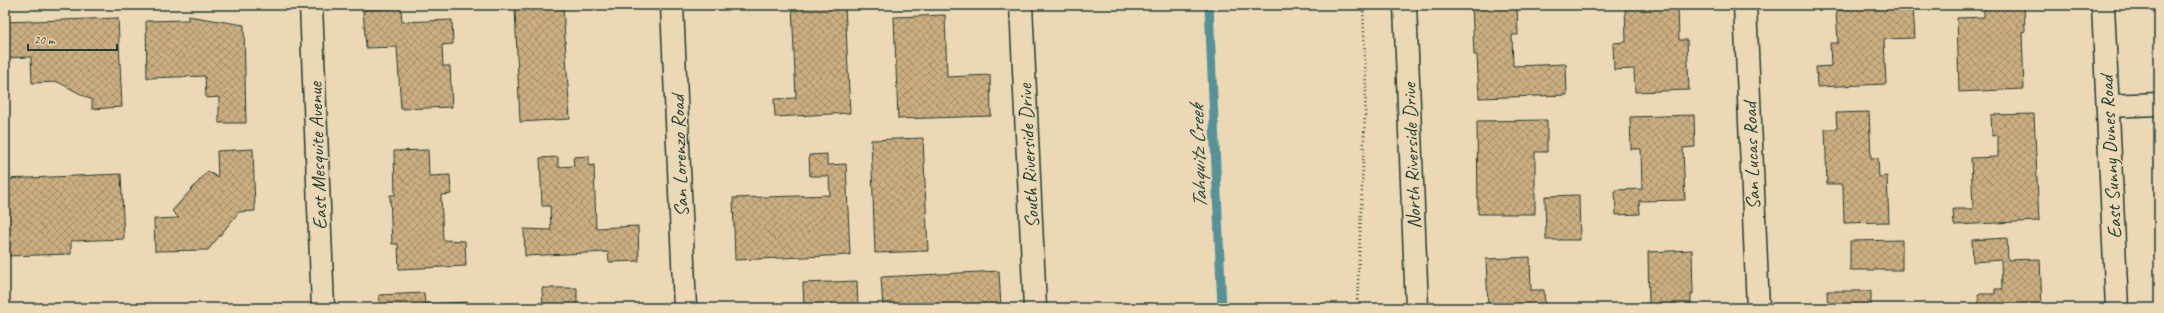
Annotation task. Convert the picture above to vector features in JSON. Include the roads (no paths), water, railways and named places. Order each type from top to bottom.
[{"type":"street","name":"East Mesquite Avenue","points":[[311,5],[323,308]]},
{"type":"street","name":"San Lorenzo Road","points":[[672,5],[685,308]]},
{"type":"street","name":"South Riverside Drive","points":[[1021,5],[1034,308]]},
{"type":"street","name":"North Riverside Drive","points":[[1405,5],[1417,308]]},
{"type":"street","name":"San Lucas Road","points":[[1745,5],[1758,308]]},
{"type":"street","name":"East Sunny Dunes Road","points":[[2103,5],[2117,308]]},
{"type":"street","points":[[2108,106],[2159,104]]},
{"type":"waterway","name":"Tahquitz Creek","points":[[1209,5],[1222,308]]}]
